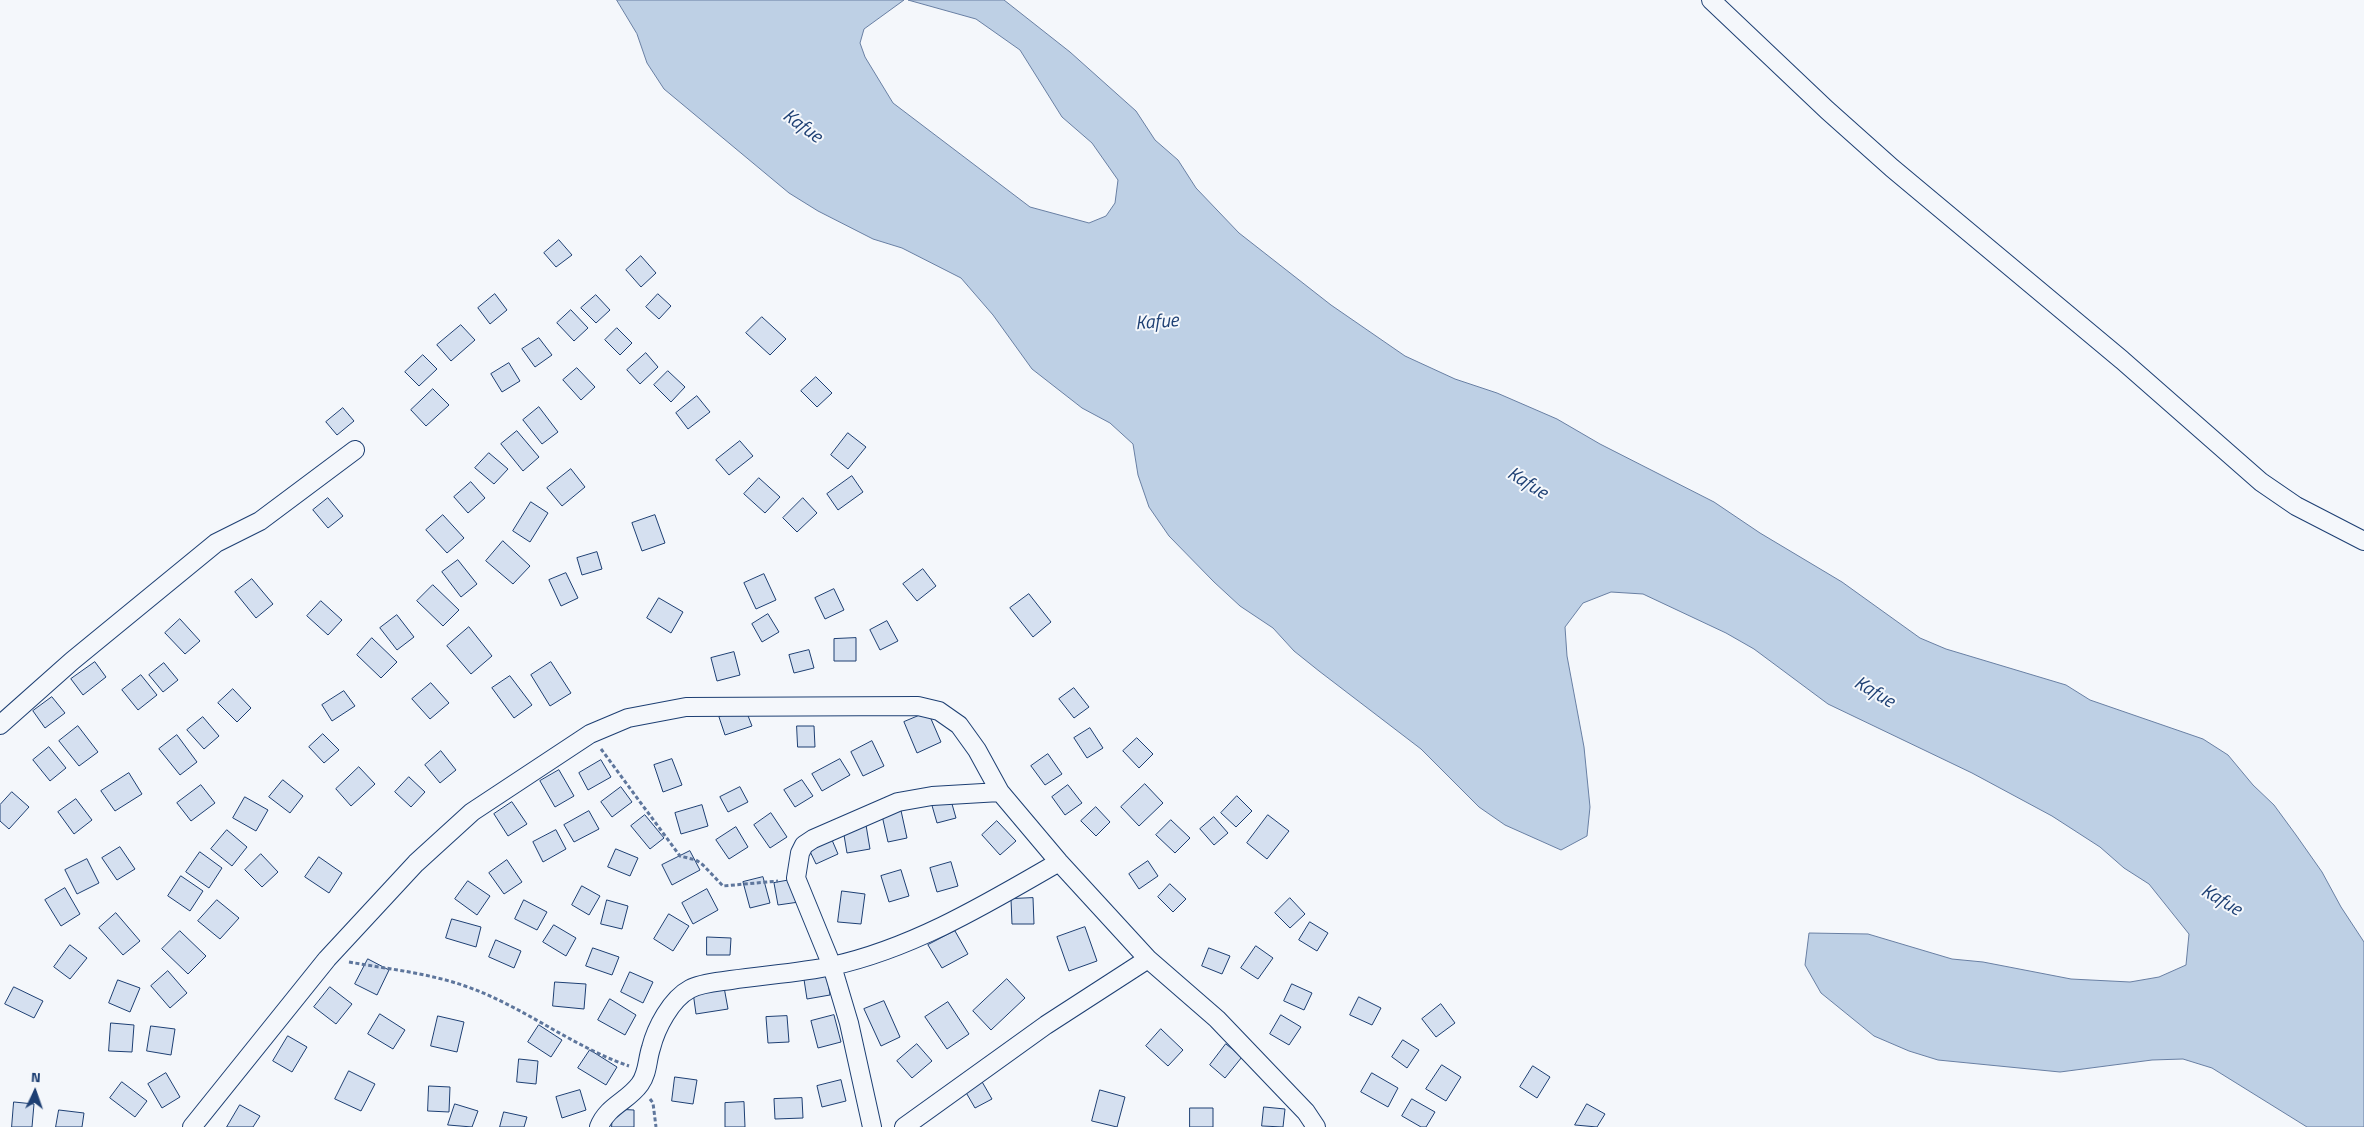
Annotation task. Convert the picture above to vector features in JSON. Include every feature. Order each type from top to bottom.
[{"type":"street","points":[[1711,0],[1827,110],[1892,168],[2122,360],[2261,482],[2296,506],[2364,542]]},
{"type":"street","points":[[0,725],[72,662],[216,542],[260,520],[355,450]]},
{"type":"street","points":[[192,1127],[327,959],[416,863],[472,812],[590,734],[628,718],[686,708],[918,706],[939,711],[958,725],[977,750],[1000,792],[1059,862],[1148,959],[1217,1019],[1306,1112],[1316,1127]]},
{"type":"street","points":[[872,1127],[848,1023],[832,966],[796,878],[800,853],[804,845],[813,839],[898,802],[932,796],[1000,792]]},
{"type":"street","points":[[599,1127],[603,1117],[611,1108],[643,1078],[651,1047],[658,1030],[674,1002],[690,988],[712,983],[832,966],[907,942],[946,924],[1059,862]]},
{"type":"street","points":[[904,1127],[1046,1024],[1148,959]]},
{"type":"path","points":[[590,734],[680,856],[696,860],[703,865],[719,884],[727,887],[796,878]]},
{"type":"path","points":[[327,959],[433,977],[465,986],[524,1012],[643,1078],[653,1104],[656,1127]]},
{"type":"water","name":"Kafue","points":[[617,0],[904,0],[864,29],[860,43],[865,57],[893,103],[1030,207],[1089,223],[1106,216],[1115,203],[1118,180],[1092,143],[1062,117],[1020,50],[976,19],[908,0],[1004,0],[1070,52],[1136,111],[1155,140],[1178,160],[1196,188],[1239,233],[1331,305],[1405,356],[1455,379],[1497,393],[1557,419],[1600,444],[1714,502],[1760,533],[1842,582],[1920,638],[1946,649],[2066,685],[2090,700],[2203,739],[2228,755],[2253,785],[2274,805],[2296,835],[2322,872],[2341,907],[2364,942],[2364,1127],[2307,1127],[2212,1068],[2183,1059],[2152,1060],[2060,1072],[1938,1060],[1909,1051],[1874,1036],[1821,993],[1805,965],[1809,933],[1868,934],[1952,959],[1983,962],[2071,979],[2130,982],[2159,977],[2186,965],[2189,934],[2149,884],[2124,868],[2100,847],[2052,816],[1972,773],[1828,704],[1754,649],[1726,633],[1643,594],[1611,592],[1583,603],[1565,627],[1567,656],[1584,747],[1590,807],[1587,836],[1561,850],[1505,825],[1479,807],[1421,749],[1294,651],[1273,628],[1240,606],[1214,582],[1169,536],[1149,507],[1138,475],[1133,444],[1110,423],[1082,408],[1032,369],[993,315],[961,278],[902,248],[873,239],[818,211],[789,193],[664,89],[647,63],[637,34]]},
{"type":"building","points":[[559,240],[572,255],[556,267],[544,253]]},
{"type":"building","points":[[641,256],[656,273],[641,287],[626,270]]},
{"type":"building","points":[[495,294],[507,310],[490,324],[478,308]]},
{"type":"building","points":[[658,294],[671,306],[659,319],[646,307]]},
{"type":"building","points":[[596,295],[610,310],[596,323],[581,308]]},
{"type":"building","points":[[571,310],[588,328],[574,341],[557,323]]},
{"type":"building","points":[[762,317],[786,339],[770,355],[746,333]]},
{"type":"building","points":[[461,325],[475,340],[451,361],[437,345]]},
{"type":"building","points":[[617,328],[632,343],[620,355],[605,340]]},
{"type":"building","points":[[539,338],[552,355],[535,367],[522,349]]},
{"type":"building","points":[[646,353],[658,367],[640,384],[627,370]]},
{"type":"building","points":[[423,355],[437,369],[419,386],[405,372]]},
{"type":"building","points":[[509,363],[520,381],[502,392],[491,374]]},
{"type":"building","points":[[577,368],[595,387],[581,400],[563,380]]},
{"type":"building","points":[[668,371],[685,387],[671,402],[654,385]]},
{"type":"building","points":[[816,377],[832,393],[817,407],[801,391]]},
{"type":"building","points":[[433,389],[449,405],[426,426],[411,410]]},
{"type":"building","points":[[697,396],[710,412],[688,429],[676,413]]},
{"type":"building","points":[[539,407],[558,432],[542,444],[523,420]]},
{"type":"building","points":[[343,408],[354,421],[337,435],[326,422]]},
{"type":"building","points":[[517,431],[539,457],[523,471],[501,444]]},
{"type":"building","points":[[848,433],[866,447],[848,469],[831,455]]},
{"type":"building","points":[[740,441],[753,456],[729,475],[716,460]]},
{"type":"building","points":[[489,453],[508,469],[494,484],[475,468]]},
{"type":"building","points":[[571,469],[585,487],[562,506],[547,488]]},
{"type":"building","points":[[852,476],[863,492],[838,510],[827,494]]},
{"type":"building","points":[[759,478],[780,497],[765,513],[744,494]]},
{"type":"building","points":[[471,482],[485,498],[468,513],[454,497]]},
{"type":"building","points":[[328,498],[343,516],[328,528],[313,510]]},
{"type":"building","points":[[803,498],[817,513],[797,532],[783,518]]},
{"type":"building","points":[[531,502],[548,513],[530,542],[513,531]]},
{"type":"building","points":[[443,515],[464,538],[447,553],[426,530]]},
{"type":"building","points":[[655,515],[665,543],[642,551],[632,523]]},
{"type":"building","points":[[503,541],[530,566],[513,584],[486,561]]},
{"type":"building","points":[[597,552],[602,569],[582,575],[577,558]]},
{"type":"building","points":[[458,560],[477,584],[461,597],[442,572]]},
{"type":"building","points":[[923,569],[936,586],[917,601],[903,584]]},
{"type":"building","points":[[566,573],[578,598],[561,606],[549,580]]},
{"type":"building","points":[[764,574],[776,600],[756,609],[744,583]]},
{"type":"building","points":[[252,579],[273,604],[256,618],[235,592]]},
{"type":"building","points":[[433,585],[459,610],[443,626],[417,601]]},
{"type":"building","points":[[834,589],[844,610],[825,619],[815,598]]},
{"type":"building","points":[[1029,594],[1051,622],[1033,637],[1010,608]]},
{"type":"building","points":[[659,598],[683,612],[671,633],[647,618]]},
{"type":"building","points":[[321,601],[342,620],[328,635],[307,616]]},
{"type":"building","points":[[768,614],[779,632],[762,642],[752,624]]},
{"type":"building","points":[[397,615],[414,637],[397,650],[380,628]]},
{"type":"building","points":[[180,619],[200,641],[185,654],[165,633]]},
{"type":"building","points":[[887,621],[898,641],[880,650],[870,630]]},
{"type":"building","points":[[469,627],[492,656],[471,674],[447,646]]},
{"type":"building","points":[[372,638],[397,662],[381,678],[357,655]]},
{"type":"building","points":[[856,638],[856,661],[834,661],[834,639]]},
{"type":"building","points":[[809,650],[814,668],[794,673],[789,655]]},
{"type":"building","points":[[734,652],[740,675],[717,681],[711,658]]},
{"type":"building","points":[[95,662],[106,677],[83,695],[71,679]]},
{"type":"building","points":[[551,662],[571,693],[550,706],[531,675]]},
{"type":"building","points":[[164,663],[178,680],[163,692],[149,675]]},
{"type":"building","points":[[141,675],[157,695],[138,710],[122,690]]},
{"type":"building","points":[[510,676],[532,705],[514,718],[492,688]]},
{"type":"building","points":[[431,683],[449,703],[430,719],[412,699]]},
{"type":"building","points":[[1074,688],[1089,707],[1074,718],[1059,699]]},
{"type":"building","points":[[233,689],[251,708],[237,722],[218,703]]},
{"type":"building","points":[[344,691],[355,706],[332,721],[322,705]]},
{"type":"building","points":[[52,697],[65,713],[45,728],[33,711]]},
{"type":"building","points":[[745,708],[752,726],[725,735],[719,717]]},
{"type":"building","points":[[928,712],[941,742],[917,753],[904,722]]},
{"type":"building","points":[[203,717],[219,736],[204,749],[187,730]]},
{"type":"building","points":[[78,726],[98,752],[79,766],[59,741]]},
{"type":"building","points":[[797,726],[814,726],[815,747],[798,747]]},
{"type":"building","points":[[1090,728],[1103,748],[1087,758],[1074,738]]},
{"type":"building","points":[[323,734],[339,750],[324,763],[309,747]]},
{"type":"building","points":[[177,735],[197,762],[180,775],[159,749]]},
{"type":"building","points":[[1137,738],[1153,754],[1139,768],[1123,751]]},
{"type":"building","points":[[872,741],[884,766],[863,776],[851,752]]},
{"type":"building","points":[[49,747],[66,768],[50,781],[33,760]]},
{"type":"building","points":[[441,751],[456,770],[440,783],[425,765]]},
{"type":"building","points":[[1048,754],[1062,774],[1045,785],[1031,766]]},
{"type":"building","points":[[672,759],[682,785],[663,792],[654,765]]},
{"type":"building","points":[[840,759],[850,775],[822,791],[812,774]]},
{"type":"building","points":[[601,760],[611,777],[588,790],[579,773]]},
{"type":"building","points":[[359,767],[375,784],[351,806],[336,789]]},
{"type":"building","points":[[559,770],[574,796],[555,807],[540,781]]},
{"type":"building","points":[[129,773],[142,794],[115,811],[101,791]]},
{"type":"building","points":[[409,777],[425,792],[411,807],[395,792]]},
{"type":"building","points":[[283,780],[303,796],[290,813],[269,797]]},
{"type":"building","points":[[802,780],[813,796],[795,807],[784,790]]},
{"type":"building","points":[[1145,784],[1163,803],[1139,826],[1121,807]]},
{"type":"building","points":[[201,785],[215,803],[191,821],[177,803]]},
{"type":"building","points":[[1068,785],[1082,803],[1065,815],[1052,797]]},
{"type":"building","points":[[621,787],[632,802],[612,817],[601,802]]},
{"type":"building","points":[[740,787],[748,802],[728,812],[720,797]]},
{"type":"building","points":[[12,792],[29,807],[9,829],[0,821],[0,805]]},
{"type":"building","points":[[1237,796],[1252,811],[1236,827],[1221,813]]},
{"type":"building","points":[[245,797],[268,810],[256,831],[233,818]]},
{"type":"building","points":[[950,797],[956,818],[937,823],[931,802]]},
{"type":"building","points":[[76,799],[92,820],[74,834],[58,812]]},
{"type":"building","points":[[512,802],[527,824],[508,836],[494,814]]},
{"type":"building","points":[[702,805],[708,826],[681,834],[675,813]]},
{"type":"building","points":[[900,806],[907,838],[888,842],[881,811]]},
{"type":"building","points":[[1096,807],[1110,822],[1096,836],[1081,821]]},
{"type":"building","points":[[589,811],[599,829],[574,842],[564,825]]},
{"type":"building","points":[[771,813],[787,837],[770,848],[754,825]]},
{"type":"building","points":[[645,815],[664,838],[650,849],[631,826]]},
{"type":"building","points":[[1268,815],[1289,831],[1267,859],[1247,843]]},
{"type":"building","points":[[1214,817],[1228,833],[1214,845],[1200,829]]},
{"type":"building","points":[[865,819],[870,849],[847,853],[842,823]]},
{"type":"building","points":[[1171,820],[1190,838],[1175,853],[1156,835]]},
{"type":"building","points":[[997,821],[1016,841],[1000,855],[982,835]]},
{"type":"building","points":[[736,827],[748,847],[729,859],[716,840]]},
{"type":"building","points":[[227,830],[247,847],[232,866],[211,849]]},
{"type":"building","points":[[556,830],[566,849],[543,862],[533,842]]},
{"type":"building","points":[[829,833],[838,854],[816,864],[806,843]]},
{"type":"building","points":[[120,847],[135,869],[117,880],[102,858]]},
{"type":"building","points":[[616,849],[638,858],[630,876],[608,867]]},
{"type":"building","points":[[690,851],[700,870],[672,885],[662,865]]},
{"type":"building","points":[[200,852],[222,868],[209,888],[186,872]]},
{"type":"building","points":[[261,854],[278,872],[262,887],[245,870]]},
{"type":"building","points":[[319,857],[342,873],[329,893],[305,877]]},
{"type":"building","points":[[87,859],[99,883],[77,894],[65,870]]},
{"type":"building","points":[[507,860],[522,882],[504,894],[489,873]]},
{"type":"building","points":[[1148,861],[1158,876],[1139,889],[1129,874]]},
{"type":"building","points":[[951,862],[958,886],[937,892],[930,868]]},
{"type":"building","points":[[901,870],[909,896],[889,902],[881,876]]},
{"type":"building","points":[[181,876],[203,891],[190,911],[168,896]]},
{"type":"building","points":[[763,877],[770,903],[750,908],[743,882]]},
{"type":"building","points":[[796,879],[799,902],[778,905],[774,883]]},
{"type":"building","points":[[468,881],[490,896],[477,915],[455,899]]},
{"type":"building","points":[[1170,884],[1186,899],[1173,912],[1158,897]]},
{"type":"building","points":[[582,886],[600,896],[589,915],[572,905]]},
{"type":"building","points":[[65,888],[80,914],[61,926],[45,900]]},
{"type":"building","points":[[707,889],[718,910],[693,924],[682,903]]},
{"type":"building","points":[[842,891],[865,894],[861,924],[838,922]]},
{"type":"building","points":[[1033,898],[1034,924],[1012,924],[1011,899]]},
{"type":"building","points":[[1290,898],[1305,914],[1290,928],[1275,913]]},
{"type":"building","points":[[217,900],[239,918],[220,939],[198,921]]},
{"type":"building","points":[[524,900],[547,912],[537,930],[515,919]]},
{"type":"building","points":[[607,900],[628,906],[622,929],[601,924]]},
{"type":"building","points":[[116,913],[140,941],[123,955],[99,928]]},
{"type":"building","points":[[669,914],[689,926],[673,951],[654,939]]},
{"type":"building","points":[[452,919],[481,927],[476,947],[446,938]]},
{"type":"building","points":[[1310,922],[1328,933],[1317,951],[1299,940]]},
{"type":"building","points":[[554,925],[576,938],[566,956],[543,942]]},
{"type":"building","points":[[1085,927],[1097,961],[1069,971],[1057,937]]},
{"type":"building","points":[[180,931],[206,956],[188,974],[162,949]]},
{"type":"building","points":[[955,931],[968,954],[942,968],[928,945]]},
{"type":"building","points":[[707,937],[731,938],[730,955],[707,955]]},
{"type":"building","points":[[496,940],[521,951],[514,968],[489,957]]},
{"type":"building","points":[[70,945],[87,958],[70,979],[54,967]]},
{"type":"building","points":[[1256,946],[1273,958],[1258,979],[1241,968]]},
{"type":"building","points":[[593,948],[619,957],[612,975],[586,966]]},
{"type":"building","points":[[1209,948],[1230,956],[1222,974],[1202,966]]},
{"type":"building","points":[[368,959],[389,970],[377,995],[355,984]]},
{"type":"building","points":[[826,970],[830,995],[807,999],[803,973]]},
{"type":"building","points":[[168,971],[187,993],[170,1008],[151,986]]},
{"type":"building","points":[[630,972],[653,982],[643,1003],[621,992]]},
{"type":"building","points":[[1007,979],[1025,998],[991,1030],[973,1011]]},
{"type":"building","points":[[118,980],[140,988],[130,1012],[109,1003]]},
{"type":"building","points":[[555,982],[586,984],[584,1009],[553,1006]]},
{"type":"building","points":[[1292,984],[1312,993],[1304,1010],[1284,1001]]},
{"type":"building","points":[[14,987],[43,1001],[34,1018],[5,1004]]},
{"type":"building","points":[[330,987],[352,1004],[336,1024],[314,1007]]},
{"type":"building","points":[[724,987],[728,1009],[696,1014],[693,992]]},
{"type":"building","points":[[1359,997],[1381,1008],[1372,1025],[1350,1015]]},
{"type":"building","points":[[610,999],[636,1015],[625,1035],[598,1020]]},
{"type":"building","points":[[884,1001],[900,1037],[881,1046],[864,1009]]},
{"type":"building","points":[[948,1002],[969,1034],[947,1049],[925,1017]]},
{"type":"building","points":[[1441,1004],[1455,1023],[1436,1037],[1422,1019]]},
{"type":"building","points":[[380,1014],[405,1030],[393,1049],[368,1034]]},
{"type":"building","points":[[834,1015],[841,1042],[818,1048],[811,1021]]},
{"type":"building","points":[[1281,1015],[1301,1027],[1289,1045],[1270,1034]]},
{"type":"building","points":[[438,1016],[464,1022],[457,1052],[431,1046]]},
{"type":"building","points":[[787,1016],[789,1042],[768,1043],[766,1017]]},
{"type":"building","points":[[111,1023],[134,1025],[132,1052],[109,1051]]},
{"type":"building","points":[[539,1025],[562,1040],[551,1057],[528,1042]]},
{"type":"building","points":[[151,1026],[175,1029],[171,1055],[147,1051]]},
{"type":"building","points":[[1161,1029],[1183,1050],[1168,1066],[1146,1046]]},
{"type":"building","points":[[288,1036],[307,1047],[292,1072],[273,1061]]},
{"type":"building","points":[[1403,1040],[1419,1050],[1407,1068],[1392,1057]]},
{"type":"building","points":[[917,1044],[932,1061],[912,1078],[897,1061]]},
{"type":"building","points":[[1226,1044],[1242,1057],[1225,1078],[1210,1065]]},
{"type":"building","points":[[590,1050],[617,1067],[606,1085],[578,1068]]},
{"type":"building","points":[[519,1059],[538,1061],[536,1084],[517,1082]]},
{"type":"building","points":[[1442,1065],[1461,1077],[1446,1101],[1426,1089]]},
{"type":"building","points":[[1533,1066],[1550,1077],[1537,1098],[1520,1087]]},
{"type":"building","points":[[349,1071],[375,1084],[361,1111],[335,1099]]},
{"type":"building","points":[[166,1073],[180,1097],[162,1108],[148,1084]]},
{"type":"building","points":[[1372,1073],[1398,1088],[1388,1107],[1361,1092]]},
{"type":"building","points":[[675,1077],[697,1080],[693,1104],[672,1101]]},
{"type":"building","points":[[841,1080],[846,1101],[822,1107],[817,1086]]},
{"type":"building","points":[[981,1080],[992,1099],[975,1108],[964,1089]]},
{"type":"building","points":[[122,1082],[147,1101],[135,1117],[110,1098]]},
{"type":"building","points":[[429,1086],[450,1087],[449,1112],[428,1111]]},
{"type":"building","points":[[580,1090],[586,1110],[562,1118],[556,1097]]},
{"type":"building","points":[[1100,1090],[1125,1097],[1117,1127],[1092,1121]]},
{"type":"building","points":[[802,1098],[803,1118],[775,1119],[774,1099]]},
{"type":"building","points":[[1412,1099],[1435,1112],[1426,1127],[1421,1127],[1402,1116]]},
{"type":"building","points":[[14,1102],[34,1104],[32,1127],[12,1127]]},
{"type":"building","points":[[744,1102],[745,1127],[725,1127],[725,1103]]},
{"type":"building","points":[[455,1104],[478,1111],[472,1127],[448,1125]]},
{"type":"building","points":[[1587,1104],[1605,1114],[1597,1127],[1575,1125]]},
{"type":"building","points":[[240,1105],[260,1116],[253,1127],[227,1127]]},
{"type":"building","points":[[1264,1107],[1285,1109],[1283,1127],[1262,1126]]},
{"type":"building","points":[[1190,1108],[1213,1108],[1213,1127],[1190,1127]]},
{"type":"building","points":[[613,1109],[634,1110],[634,1127],[612,1127]]},
{"type":"building","points":[[59,1110],[84,1113],[82,1127],[56,1127]]},
{"type":"building","points":[[504,1112],[527,1117],[524,1127],[500,1127]]}]
